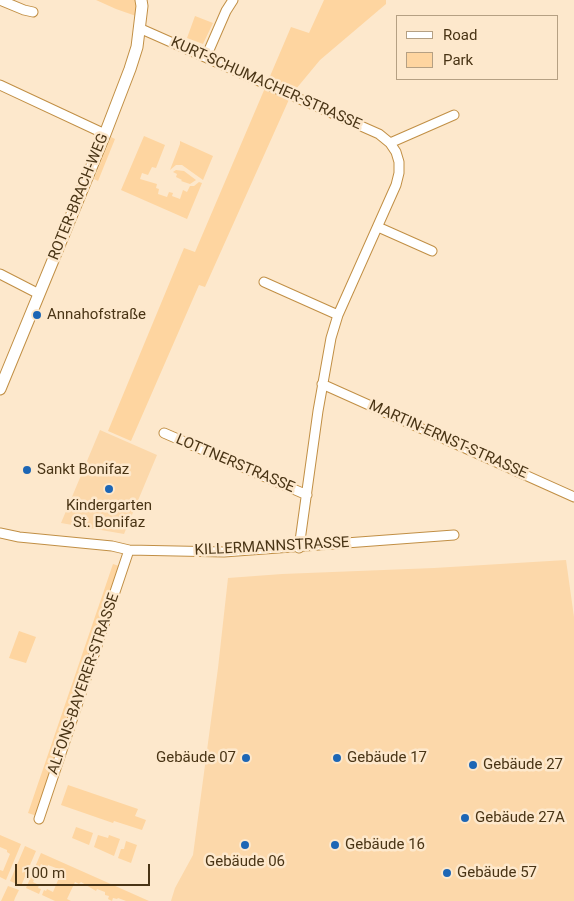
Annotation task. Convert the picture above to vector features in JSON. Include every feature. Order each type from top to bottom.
[{"type":"street","points":[[0,0],[33,12]]},
{"type":"street","name":"ROTER-BRACH-WEG","points":[[0,389],[4,366],[39,294],[130,69],[140,28],[142,0]]},
{"type":"street","points":[[206,58],[226,10],[233,0]]},
{"type":"street","name":"KURT-SCHUMACHER-STRASSE","points":[[140,28],[379,134],[390,143]]},
{"type":"street","points":[[0,85],[105,134]]},
{"type":"street","points":[[299,548],[322,384],[331,338],[338,315],[378,227],[396,185],[399,173],[399,162],[396,152],[390,143],[454,115]]},
{"type":"street","points":[[378,227],[432,251]]},
{"type":"street","points":[[0,274],[39,294]]},
{"type":"street","points":[[264,282],[338,315]]},
{"type":"street","name":"MARTIN-ERNST-STRASSE","points":[[322,384],[574,497]]},
{"type":"street","name":"LOTTNERSTRASSE","points":[[164,433],[307,495]]},
{"type":"street","name":"KILLERMANNSTRASSE","points":[[0,533],[19,537],[112,546],[129,550],[224,552],[454,536]]},
{"type":"street","name":"ALFONS-BAYERER-STRASSE","points":[[39,819],[129,550]]},
{"type":"shaded area","name":"Kindergarten St. Bonifaz","points":[[100,430],[157,455],[124,534],[61,523]]},
{"type":"shaded area","points":[[566,560],[574,617],[574,901],[171,901],[175,888],[193,855],[228,578]]},
{"type":"green space","points":[[96,0],[137,0],[136,16],[116,9]]},
{"type":"green space","points":[[324,0],[386,0],[386,4],[320,60],[291,95],[205,287],[199,285],[131,441],[108,431],[184,248],[195,252],[291,27],[309,33]]},
{"type":"green space","points":[[195,16],[213,23],[203,44],[187,38]]},
{"type":"green space","points":[[144,136],[165,145],[156,168],[152,167],[148,175],[142,173],[140,179],[157,184],[158,194],[167,197],[169,192],[173,193],[172,196],[180,199],[183,190],[187,192],[190,186],[194,186],[199,182],[202,183],[187,219],[121,190]]},
{"type":"green space","points":[[111,137],[115,139],[98,181],[94,179]]},
{"type":"green space","points":[[180,141],[213,156],[203,180],[182,165],[176,165],[170,170]]},
{"type":"green space","points":[[176,170],[184,171],[196,180],[190,184],[181,181],[176,177],[177,174],[173,172]]},
{"type":"green space","points":[[113,564],[122,567],[37,816],[28,813]]},
{"type":"green space","points":[[19,631],[36,637],[26,663],[9,658]]},
{"type":"green space","points":[[68,785],[138,809],[135,816],[146,820],[142,830],[114,821],[113,823],[61,805]]},
{"type":"green space","points":[[76,827],[93,833],[89,845],[72,838]]},
{"type":"green space","points":[[0,835],[21,844],[6,880],[0,877],[0,870],[3,871],[10,854],[7,850],[0,847]]},
{"type":"green space","points":[[98,835],[108,838],[109,835],[120,839],[114,856],[94,847]]},
{"type":"green space","points":[[126,841],[137,845],[131,863],[118,858],[121,849],[124,849]]},
{"type":"green space","points":[[25,846],[36,851],[21,886],[10,881]]},
{"type":"green space","points":[[41,853],[149,901],[126,901],[113,898],[112,901],[108,899],[109,896],[105,895],[105,892],[97,889],[96,891],[81,882],[79,884],[75,882],[67,899],[71,901],[55,901],[42,895],[44,890],[46,891],[47,889],[53,892],[61,873],[56,871],[56,868],[41,864],[33,882],[39,885],[38,888],[41,889],[39,894],[26,888]]},
{"type":"green space","points":[[8,886],[19,890],[14,901],[1,901]]},
{"type":"place","name":"Annahofstraße","points":[[37,315]]},
{"type":"place","name":"Sankt Bonifaz","points":[[27,470]]},
{"type":"place","name":"Kindergarten St. Bonifaz","points":[[109,489]]},
{"type":"place","name":"Gebäude 07","points":[[246,758]]},
{"type":"place","name":"Gebäude 17","points":[[337,758]]},
{"type":"place","name":"Gebäude 27","points":[[473,765]]},
{"type":"place","name":"Gebäude 27A","points":[[465,818]]},
{"type":"place","name":"Gebäude 06","points":[[245,845]]},
{"type":"place","name":"Gebäude 16","points":[[335,845]]},
{"type":"place","name":"Gebäude 57","points":[[447,873]]}]
